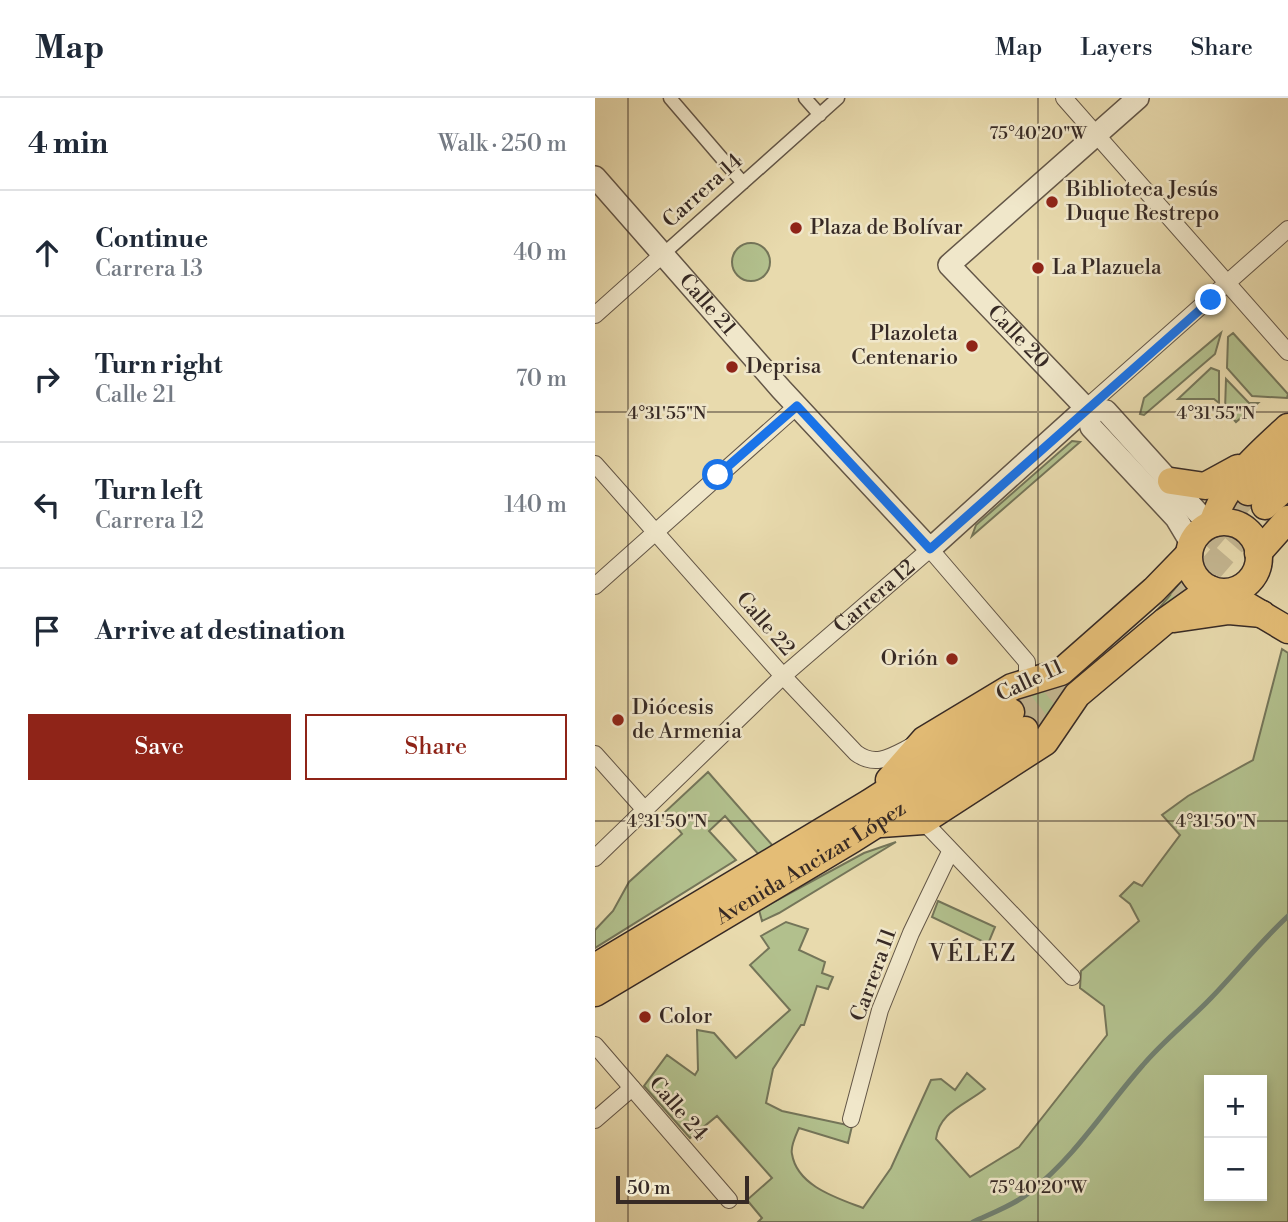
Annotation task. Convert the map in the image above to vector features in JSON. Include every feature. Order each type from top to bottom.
[{"type":"main road","points":[[1171,481],[1211,484],[1251,460],[1288,427]]},
{"type":"main road","points":[[872,814],[923,821],[1045,742],[1077,695],[1165,621],[1217,590],[1244,585],[1253,575],[1267,506],[1288,455]]},
{"type":"main road","points":[[1251,460],[1219,503],[1200,537],[1196,579],[1288,629]]},
{"type":"main road","points":[[1267,506],[1288,485]]},
{"type":"main road","points":[[1200,537],[1238,525],[1252,537],[1268,601],[1288,629]]},
{"type":"main road","name":"Calle 11","points":[[872,814],[924,740],[1018,685],[1061,672],[1154,590],[1200,537]]},
{"type":"main road","points":[[1165,621],[1218,612],[1262,614]]},
{"type":"main road","name":"Avenida Ancizar López","points":[[595,993],[1018,721]]},
{"type":"main road","name":"Avenida Ancizar López","points":[[595,967],[872,814]]},
{"type":"street","points":[[670,98],[743,183]]},
{"type":"street","points":[[805,98],[820,115]]},
{"type":"street","name":"Carrera 14","points":[[595,315],[838,98]]},
{"type":"street","points":[[1064,98],[1288,352]]},
{"type":"street","points":[[1097,135],[1138,98]]},
{"type":"street","name":"Calle 20","points":[[1097,135],[949,265],[1086,408],[1091,427],[1176,518],[1200,537]]},
{"type":"street","name":"Calle 21","points":[[595,177],[656,244],[661,256],[930,549],[1027,662],[1027,676],[1018,685]]},
{"type":"street","name":"Carrera 12","points":[[595,858],[783,676],[930,549],[1288,229]]},
{"type":"street","points":[[595,586],[797,406]]},
{"type":"street","name":"Calle 20","points":[[1086,408],[1106,411],[1171,481],[1200,537]]},
{"type":"street","name":"Calle 22","points":[[595,464],[783,676],[867,762],[879,762],[924,740]]},
{"type":"street","points":[[595,754],[645,810]]},
{"type":"street","points":[[923,821],[1072,977]]},
{"type":"street","name":"Carrera 11","points":[[851,1119],[880,1010],[911,933],[950,852]]},
{"type":"street","name":"Calle 24","points":[[595,1045],[729,1200]]},
{"type":"street","points":[[595,1121],[632,1087]]},
{"type":"green space","points":[[751,243],[764,249],[770,262],[764,275],[751,281],[738,275],[732,262],[738,249]]},
{"type":"green space","points":[[1221,333],[1215,354],[1144,415],[1140,414],[1144,398]]},
{"type":"green space","points":[[1233,333],[1288,394],[1287,398],[1252,396],[1227,368],[1228,337]]},
{"type":"green space","points":[[1211,368],[1219,371],[1219,403],[1214,399],[1178,399]]},
{"type":"green space","points":[[1226,379],[1249,403],[1258,403],[1236,422],[1225,410]]},
{"type":"green space","points":[[1072,441],[1080,442],[972,536],[976,525]]},
{"type":"green space","points":[[1184,577],[1192,586],[1159,612],[1042,727],[1021,693],[1063,683],[1094,666],[1129,638]]},
{"type":"green space","points":[[1282,649],[1288,653],[1288,1222],[758,1222],[762,1218],[747,1200],[772,1178],[717,1116],[690,1138],[644,1086],[667,1055],[695,1075],[698,1070],[697,1030],[714,1033],[736,1058],[790,1010],[750,965],[769,948],[761,936],[786,922],[808,929],[799,950],[825,962],[822,973],[833,977],[828,989],[817,986],[804,1025],[801,1025],[773,1069],[766,1103],[782,1111],[852,1126],[848,1143],[799,1128],[792,1151],[795,1165],[802,1175],[820,1189],[863,1208],[891,1168],[931,1080],[941,1079],[955,1090],[967,1073],[985,1089],[954,1110],[942,1122],[936,1139],[970,1177],[1019,1147],[1107,1035],[1104,1006],[1080,988],[1081,971],[1139,921],[1130,904],[1120,896],[1134,882],[1142,886],[1180,835],[1162,815],[1188,796],[1253,760]]},
{"type":"green space","points":[[708,772],[781,855],[767,864],[725,816],[709,831],[736,860],[595,948],[595,930],[613,911],[629,882],[682,834],[665,812]]},
{"type":"green space","points":[[896,842],[762,921],[759,910],[864,853]]},
{"type":"green space","points":[[938,901],[995,927],[988,944],[932,917]]},
{"type":"waterway","points":[[973,1222],[1017,1201],[1047,1178],[1151,1056],[1211,998],[1288,916]]},
{"type":"tunnel","points":[[1178,573],[1248,492]]},
{"type":"tunnel","points":[[1181,603],[1265,506]]},
{"type":"tunnel","points":[[1011,712],[1065,672]]},
{"type":"tunnel","points":[[1025,730],[1077,691]]},
{"type":"place","name":"Biblioteca Jesús Duque Restrepo","points":[[1052,202]]},
{"type":"place","name":"Plaza de Bolívar","points":[[796,228]]},
{"type":"place","name":"La Plazuela","points":[[1038,268]]},
{"type":"place","name":"Plazoleta Centenario","points":[[972,346]]},
{"type":"place","name":"Deprisa","points":[[732,367]]},
{"type":"place","name":"Orión","points":[[952,659]]},
{"type":"place","name":"Diócesis de Armenia","points":[[618,720]]},
{"type":"place","name":"Color","points":[[645,1017]]},
{"type":"district","name":"VÉLEZ","points":[[973,954]]},
{"type":"route","points":[[718,475],[797,406],[930,549],[1211,300]]}]
